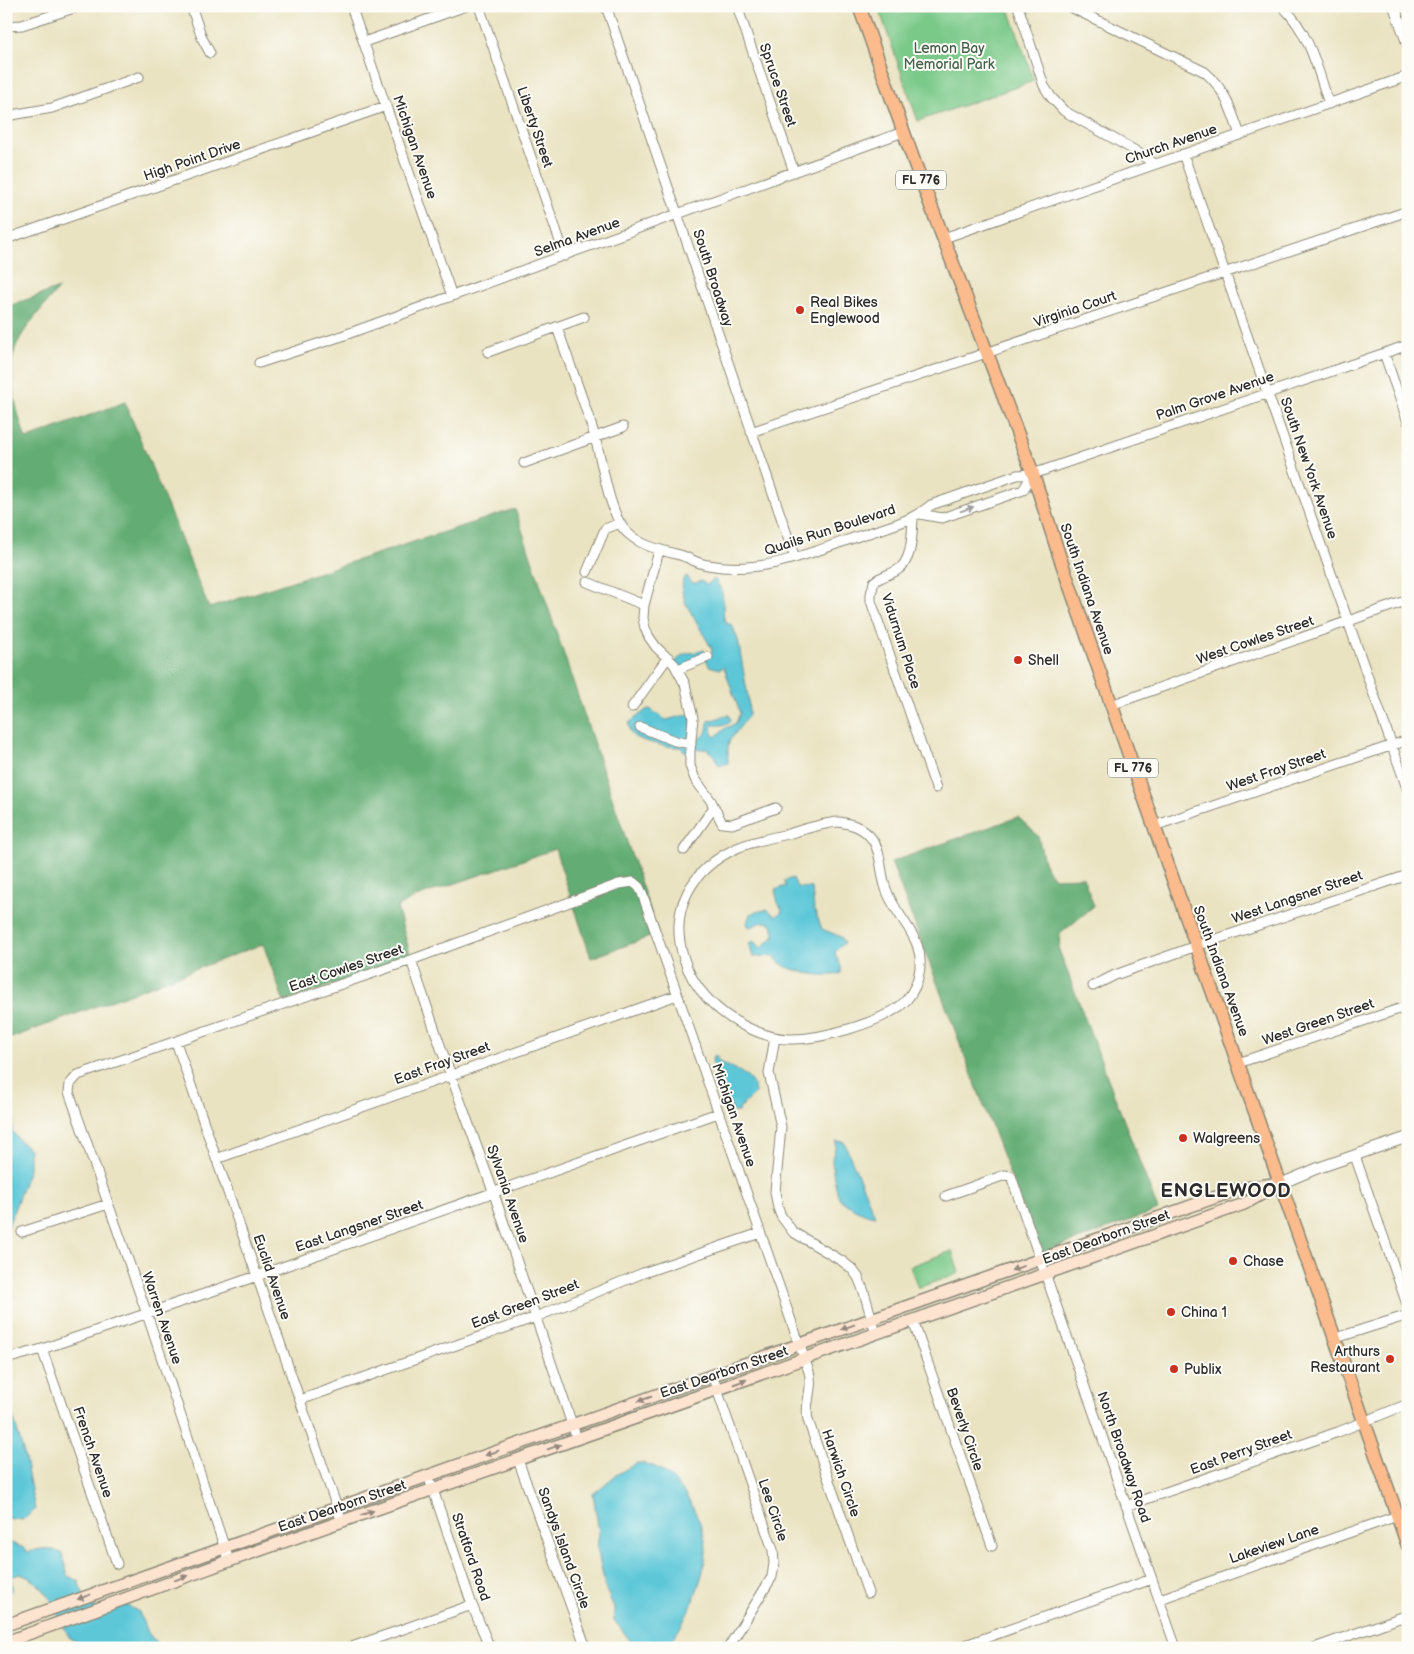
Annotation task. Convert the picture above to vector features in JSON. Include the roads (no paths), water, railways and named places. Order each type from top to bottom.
[{"type":"main road","name":"South Indiana Avenue","points":[[859,6],[904,132],[1033,474],[1059,556],[1280,1184]]},
{"type":"main road","name":"East Dearborn Street","points":[[6,1624],[1239,1189],[1280,1184]]},
{"type":"main road","name":"East Dearborn Street","points":[[6,1642],[229,1561],[1244,1204],[1280,1184]]},
{"type":"main road","name":"FL 776","points":[[1280,1184],[1408,1546]]},
{"type":"street","points":[[6,26],[22,25],[80,6]]},
{"type":"street","points":[[191,6],[202,38],[210,53]]},
{"type":"street","name":"Michigan Avenue","points":[[351,6],[452,296]]},
{"type":"street","points":[[364,42],[466,6]]},
{"type":"street","name":"Liberty Street","points":[[479,6],[565,256]]},
{"type":"street","name":"South Broadway","points":[[606,6],[795,558]]},
{"type":"street","name":"Spruce Street","points":[[737,6],[794,172]]},
{"type":"street","points":[[1018,6],[1044,86],[1057,104],[1155,164]]},
{"type":"street","points":[[1068,6],[1205,72],[1224,92],[1240,134]]},
{"type":"street","points":[[1282,6],[1293,18],[1306,40],[1329,104]]},
{"type":"street","points":[[1394,6],[1408,45]]},
{"type":"street","name":"Church Avenue","points":[[944,238],[1408,76]]},
{"type":"street","points":[[6,116],[52,108],[139,77]]},
{"type":"street","name":"High Point Drive","points":[[6,239],[386,106]]},
{"type":"street","name":"Selma Avenue","points":[[259,363],[339,337],[904,132]]},
{"type":"street","name":"South New York Avenue","points":[[1183,154],[1408,791]]},
{"type":"street","name":"Virginia Court","points":[[751,432],[1408,211]]},
{"type":"street","points":[[488,352],[584,317]]},
{"type":"street","name":"Quails Run Boulevard","points":[[557,327],[595,437],[607,487],[620,523],[632,536],[659,551],[682,555],[700,563],[718,566],[768,566],[917,515],[931,505],[1017,475],[1033,474]]},
{"type":"street","name":"Palm Grove Avenue","points":[[1033,474],[1408,345]]},
{"type":"street","points":[[1384,353],[1408,422]]},
{"type":"street","points":[[524,463],[623,427]]},
{"type":"street","name":"Quails Run Boulevard","points":[[917,515],[942,518],[1009,495],[1023,490],[1033,474]]},
{"type":"street","name":"Vidurnum Place","points":[[917,515],[905,562],[897,571],[876,580],[870,596],[936,788]]},
{"type":"street","points":[[587,572],[605,529],[620,523]]},
{"type":"street","points":[[659,551],[644,605],[643,618],[649,637],[678,670],[685,684],[692,710],[693,730],[689,758],[693,774],[722,823],[732,824],[776,808]]},
{"type":"street","points":[[587,582],[644,605]]},
{"type":"street","name":"West Cowles Street","points":[[1111,705],[1408,600]]},
{"type":"street","points":[[632,706],[668,657]]},
{"type":"street","points":[[678,670],[708,657]]},
{"type":"street","points":[[640,726],[675,741],[691,744]]},
{"type":"street","name":"West Fray Street","points":[[1154,826],[1408,740]]},
{"type":"street","points":[[684,850],[714,807]]},
{"type":"street","points":[[830,823],[849,823],[863,830],[875,844],[879,854],[886,890],[894,908],[914,937],[920,960],[919,977],[916,987],[901,1005],[892,1012],[872,1020],[813,1038],[790,1039],[775,1037],[751,1029],[724,1014],[713,1005],[696,984],[684,962],[680,943],[679,920],[681,905],[701,873],[736,848],[830,823]]},
{"type":"street","name":"West Langsner Street","points":[[1196,946],[1408,875]]},
{"type":"street","name":"Michigan Avenue","points":[[632,882],[639,887],[642,893],[805,1359]]},
{"type":"street","name":"East Cowles Street","points":[[70,1084],[78,1075],[411,960],[619,884],[632,882]]},
{"type":"street","points":[[1093,986],[1115,975],[1196,946]]},
{"type":"street","name":"Sylvania Avenue","points":[[411,960],[578,1439]]},
{"type":"street","name":"East Fray Street","points":[[216,1159],[677,995]]},
{"type":"street","name":"West Green Street","points":[[1238,1063],[1408,1006]]},
{"type":"street","points":[[775,1037],[769,1073],[781,1127],[775,1192],[778,1208],[789,1228],[797,1235],[842,1260],[852,1269],[858,1277],[864,1292],[876,1334]]},
{"type":"street","name":"Euclid Avenue","points":[[176,1042],[342,1522]]},
{"type":"street","name":"Warren Avenue","points":[[70,1084],[69,1092],[147,1314],[229,1561]]},
{"type":"street","name":"East Langsner Street","points":[[6,1359],[42,1349],[257,1276],[494,1194],[718,1113]]},
{"type":"street","points":[[1280,1184],[1408,1137]]},
{"type":"street","points":[[1355,1156],[1408,1307]]},
{"type":"street","name":"North Broadway Road","points":[[946,1196],[1005,1175],[1011,1176],[1176,1648]]},
{"type":"street","points":[[22,1232],[108,1204]]},
{"type":"street","name":"East Green Street","points":[[300,1400],[536,1317],[643,1273],[760,1233]]},
{"type":"street","points":[[1336,1338],[1408,1315]]},
{"type":"street","name":"Beverly Circle","points":[[912,1322],[992,1546]]},
{"type":"street","name":"French Avenue","points":[[42,1349],[117,1564]]},
{"type":"street","name":"Harwich Circle","points":[[805,1359],[810,1376],[806,1405],[808,1420],[868,1593]]},
{"type":"street","name":"Lee Circle","points":[[712,1375],[773,1550],[774,1563],[770,1580],[728,1648]]},
{"type":"street","name":"East Perry Street","points":[[1126,1506],[1338,1432],[1408,1404]]},
{"type":"street","name":"Sandys Island Circle","points":[[518,1460],[585,1645]]},
{"type":"street","name":"Stratford Road","points":[[428,1475],[472,1604],[490,1648]]},
{"type":"street","name":"Lakeview Lane","points":[[1160,1599],[1397,1516]]},
{"type":"street","points":[[957,1648],[1152,1579]]},
{"type":"street","points":[[349,1648],[472,1604]]},
{"type":"street","points":[[1314,1648],[1408,1615]]},
{"type":"water","points":[[687,576],[690,582],[696,583],[701,581],[707,585],[714,579],[718,584],[723,598],[724,619],[728,624],[732,625],[738,640],[748,697],[749,715],[730,740],[728,763],[719,766],[713,754],[706,749],[697,749],[687,753],[680,747],[651,743],[635,737],[629,727],[629,723],[650,709],[666,720],[691,714],[692,737],[697,740],[705,734],[709,721],[729,715],[731,720],[725,724],[713,725],[711,727],[715,737],[736,723],[740,713],[724,667],[720,669],[709,666],[706,659],[681,670],[675,663],[688,653],[704,650],[705,653],[710,655],[712,653],[712,649],[686,604],[682,591],[683,579]]},
{"type":"water","points":[[793,878],[797,887],[812,888],[814,909],[822,929],[841,937],[844,943],[835,952],[841,967],[841,973],[835,975],[809,974],[784,966],[774,956],[753,957],[749,944],[753,941],[761,948],[775,936],[772,924],[763,922],[749,927],[747,923],[750,914],[767,909],[775,916],[781,913],[782,909],[778,903],[775,890],[786,886],[784,881]]},
{"type":"water","points":[[713,1056],[716,1056],[719,1062],[742,1073],[754,1086],[755,1093],[738,1112],[733,1112],[712,1062]]},
{"type":"water","points":[[6,1081],[13,1099],[12,1131],[29,1149],[29,1169],[6,1232]]},
{"type":"water","points":[[836,1141],[844,1142],[875,1216],[866,1214],[840,1199],[834,1180],[832,1160]]},
{"type":"water","points":[[6,1393],[24,1454],[35,1510],[22,1520],[6,1518]]},
{"type":"water","points":[[637,1463],[650,1465],[663,1472],[675,1482],[694,1510],[705,1539],[705,1562],[698,1588],[686,1616],[673,1639],[663,1647],[655,1648],[636,1648],[614,1620],[614,1607],[606,1590],[597,1548],[599,1532],[593,1494],[616,1475]]},
{"type":"water","points":[[6,1541],[24,1548],[27,1552],[41,1549],[58,1551],[62,1554],[68,1576],[79,1581],[81,1590],[95,1607],[103,1613],[126,1605],[139,1612],[146,1630],[160,1648],[85,1648],[69,1637],[50,1598],[41,1587],[30,1578],[20,1574],[11,1577],[12,1588],[6,1598]]},
{"type":"place","name":"Real Bikes Englewood","points":[[800,310]]},
{"type":"place","name":"Shell","points":[[1018,660]]},
{"type":"place","name":"Walgreens","points":[[1183,1138]]},
{"type":"place","name":"Chase","points":[[1233,1261]]},
{"type":"place","name":"China 1","points":[[1171,1312]]},
{"type":"place","name":"Arthurs Restaurant","points":[[1390,1359]]},
{"type":"place","name":"Publix","points":[[1174,1369]]},
{"type":"district","name":"ENGLEWOOD","points":[[1226,1191]]},
{"type":"park label","name":"Lemon Bay Memorial Park","points":[[949,56]]}]
